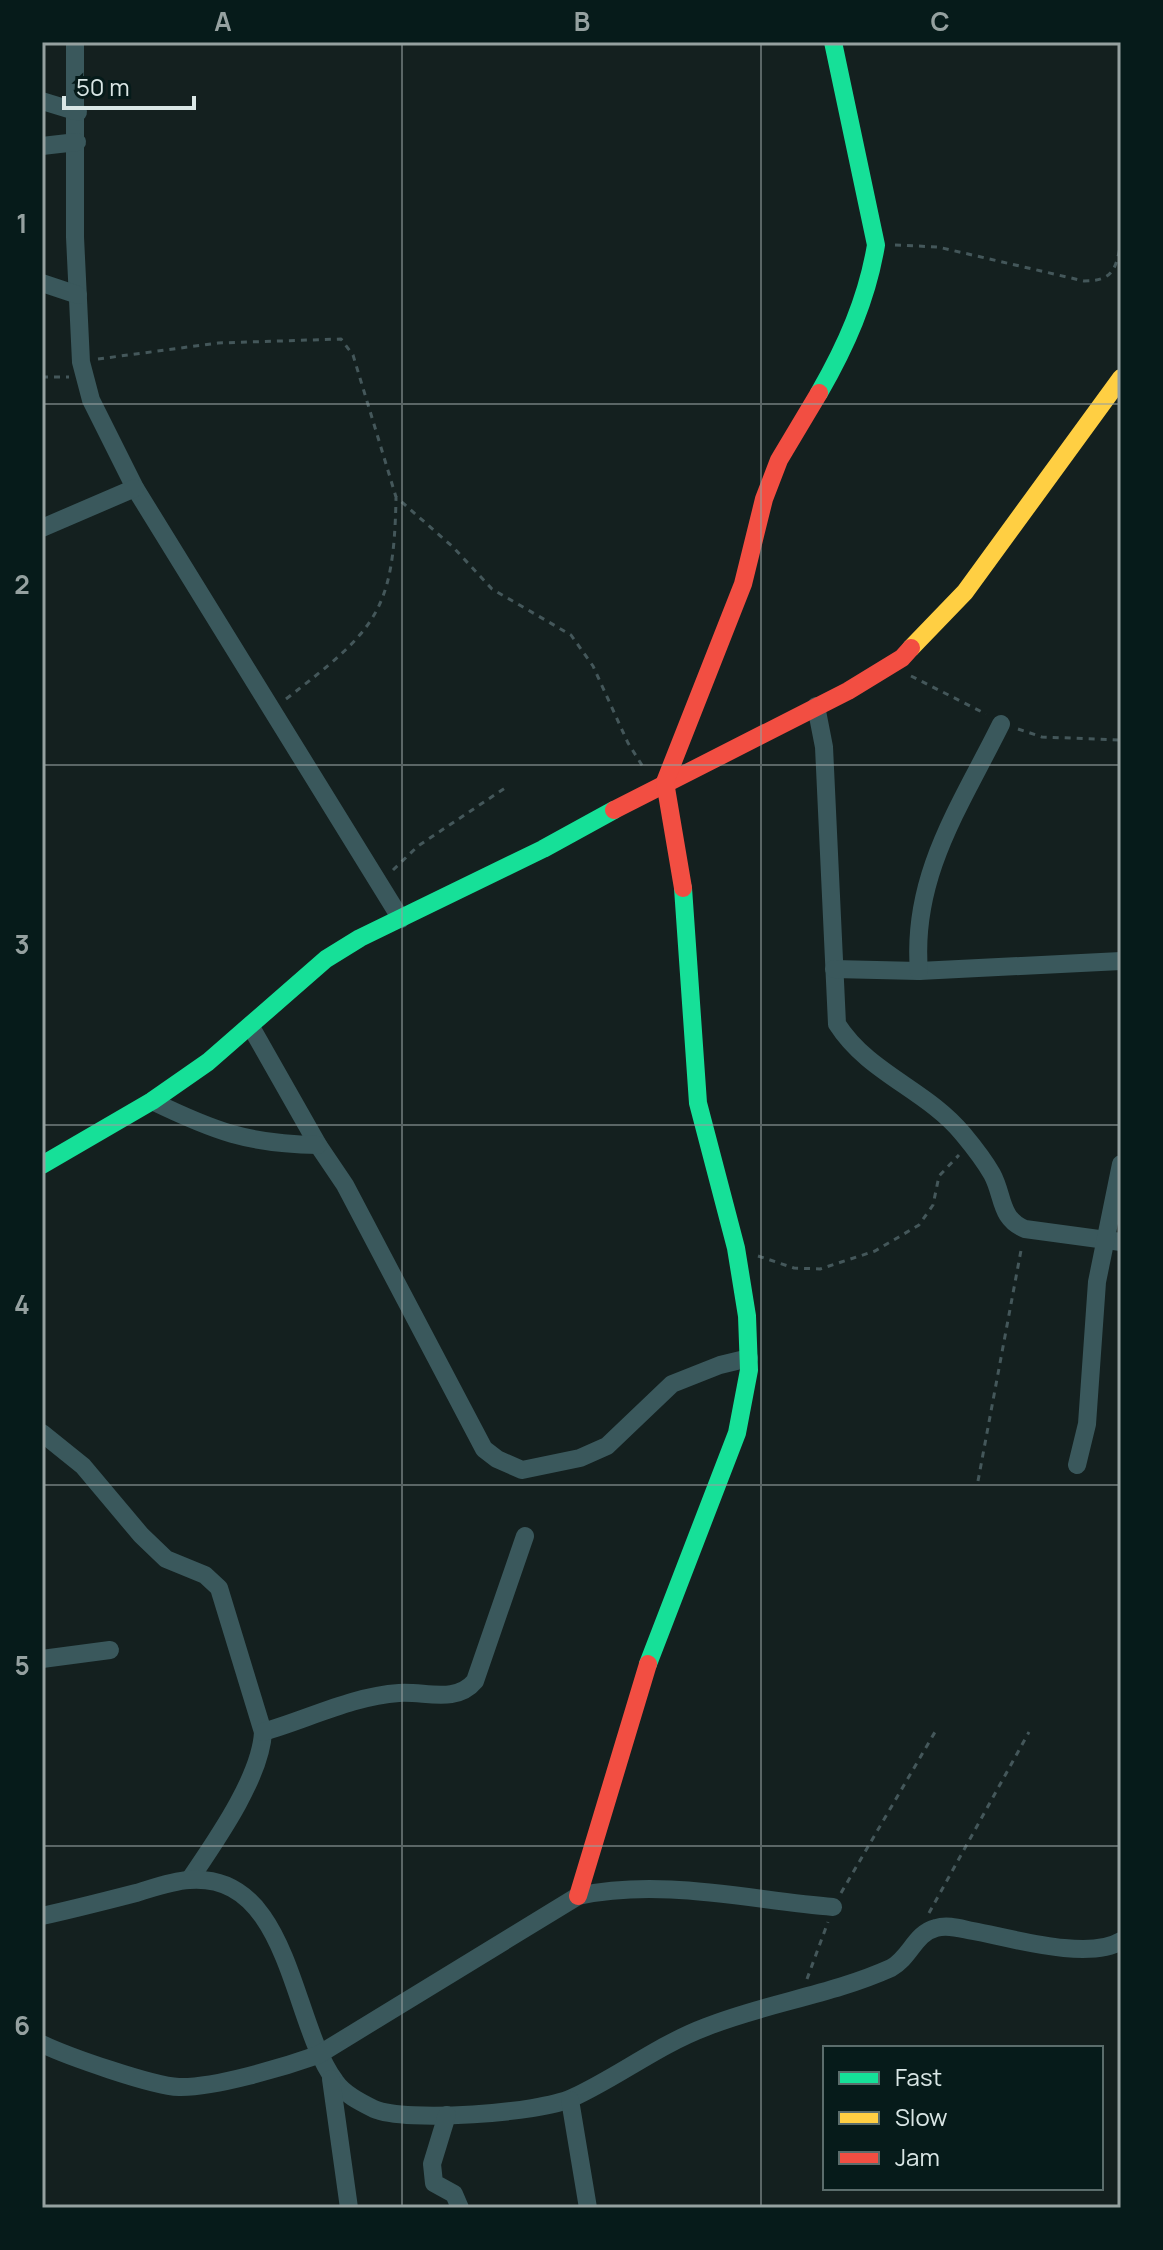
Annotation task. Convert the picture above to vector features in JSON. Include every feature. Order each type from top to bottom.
[{"type":"street","points":[[75,42],[78,295],[83,369],[91,400],[135,488],[401,919]]},
{"type":"street","points":[[578,1896],[656,1637],[737,1433],[749,1358],[747,1316],[736,1248],[698,1103],[683,889],[660,784],[743,584],[764,499],[779,460],[847,345],[871,274],[876,245],[833,42]]},
{"type":"street","points":[[42,101],[78,112]]},
{"type":"street","points":[[42,146],[77,142]]},
{"type":"street","points":[[42,283],[78,295]]},
{"type":"street","points":[[42,1165],[152,1101],[251,1027],[326,959],[360,938],[543,849],[660,784],[816,706],[902,658],[941,620],[1121,378]]},
{"type":"street","points":[[42,528],[135,488]]},
{"type":"street","points":[[816,706],[824,747],[837,1024],[846,1038],[894,1081],[949,1120],[993,1176],[1007,1217],[1025,1229],[1114,1242]]},
{"type":"street","points":[[919,971],[919,911],[927,882],[1001,724]]},
{"type":"street","points":[[834,969],[919,971],[1121,961]]},
{"type":"street","points":[[251,1027],[318,1145],[345,1185],[484,1449],[497,1459],[522,1470],[580,1458],[607,1446],[672,1384],[720,1365],[749,1358]]},
{"type":"street","points":[[152,1101],[225,1134],[266,1144],[318,1145]]},
{"type":"street","points":[[1077,1465],[1087,1424],[1097,1282],[1114,1242],[1121,1164]]},
{"type":"street","points":[[42,1433],[83,1466],[141,1535],[166,1559],[205,1575],[219,1588],[263,1732],[256,1764],[190,1879]]},
{"type":"street","points":[[263,1732],[385,1695],[447,1695],[469,1689],[475,1681],[525,1536]]},
{"type":"street","points":[[42,1659],[110,1650]]},
{"type":"street","points":[[42,1916],[190,1879],[230,1888],[252,1902],[265,1916],[289,1971],[318,2055],[329,2073],[345,2092],[379,2111],[403,2115],[447,2115],[570,2100],[665,2044],[709,2025],[799,2001],[891,1968],[899,1964],[921,1935],[940,1926],[1069,1947],[1096,1949],[1121,1941]]},
{"type":"street","points":[[42,2044],[86,2061],[178,2087],[292,2064],[318,2055],[578,1896],[613,1889],[649,1888],[833,1907]]},
{"type":"street","points":[[329,2073],[337,2103],[349,2208]]},
{"type":"street","points":[[570,2100],[588,2208]]},
{"type":"street","points":[[447,2115],[431,2171],[434,2183],[454,2194],[460,2208]]},
{"type":"path","points":[[876,245],[938,247],[1084,281],[1098,281],[1109,279],[1115,271],[1121,242]]},
{"type":"path","points":[[42,377],[218,343],[341,339],[353,355],[396,497],[391,573],[385,599],[372,622],[324,669],[273,708]]},
{"type":"path","points":[[396,497],[453,547],[492,589],[571,635],[593,666],[628,743],[660,784]]},
{"type":"path","points":[[379,884],[418,846],[505,788]]},
{"type":"path","points":[[736,1248],[794,1268],[820,1269],[875,1251],[919,1225],[933,1205],[939,1176],[970,1144]]},
{"type":"path","points":[[978,1481],[1025,1229]]},
{"type":"path","points":[[799,2001],[833,1907],[935,1732]]},
{"type":"path","points":[[921,1935],[934,1897],[1029,1732]]},
{"type":"traffic: fast","points":[[819,393],[854,322],[876,245],[833,42]]},
{"type":"traffic: fast","points":[[42,1165],[152,1101],[208,1062],[326,959],[360,938],[543,849],[614,810]]},
{"type":"traffic: fast","points":[[648,1664],[737,1433],[749,1370],[747,1316],[736,1248],[698,1103],[683,888]]},
{"type":"traffic: slow","points":[[911,648],[965,592],[1121,378]]},
{"type":"traffic: jam","points":[[683,888],[665,782],[743,584],[764,499],[779,460],[819,393]]},
{"type":"traffic: jam","points":[[614,810],[848,691],[902,658],[911,648]]},
{"type":"traffic: jam","points":[[578,1896],[648,1664]]}]
